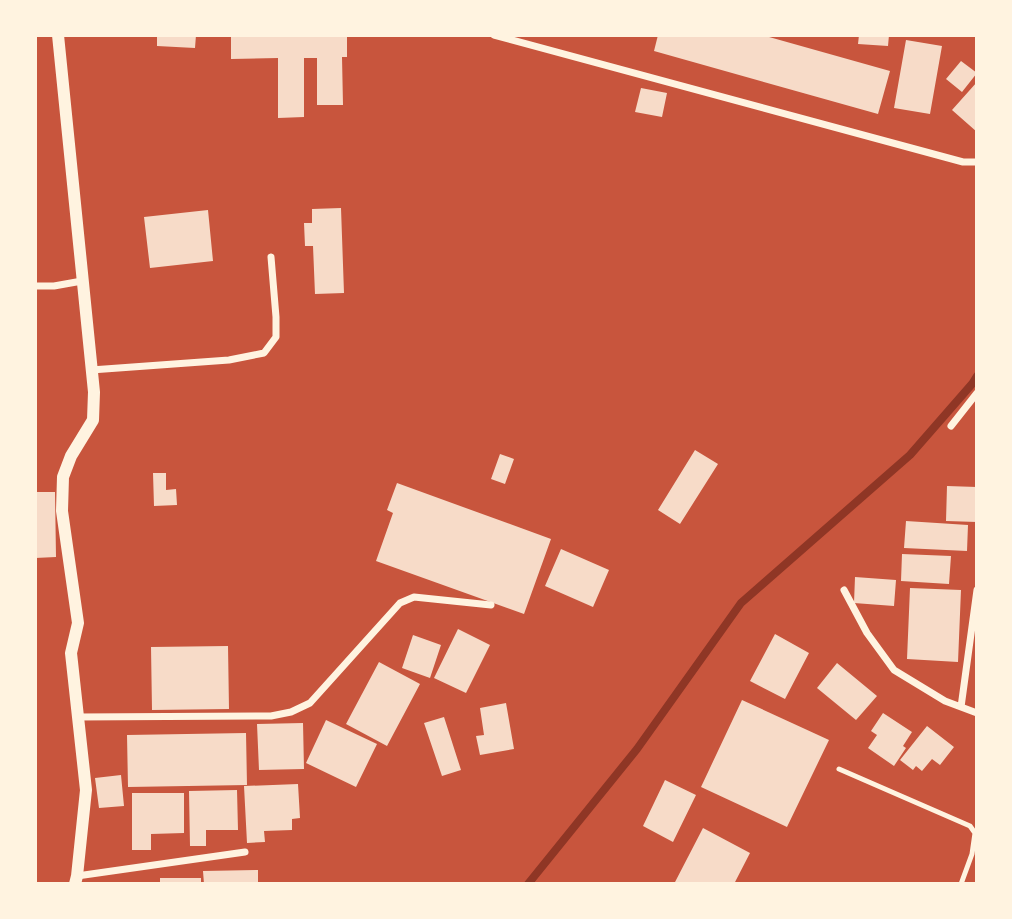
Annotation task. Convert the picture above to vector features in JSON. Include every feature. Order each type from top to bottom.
[{"type":"street","points":[[58,35],[94,393],[93,420],[71,456],[63,477],[62,511],[78,622],[71,653],[86,790],[76,880],[245,852]]},
{"type":"street","points":[[494,35],[515,38],[963,162],[977,162]]},
{"type":"street","points":[[91,370],[229,360],[264,353],[276,337],[271,257]]},
{"type":"street","points":[[35,286],[82,281]]},
{"type":"street","points":[[951,426],[977,393]]},
{"type":"street","points":[[844,590],[867,633],[894,670],[945,701],[977,713]]},
{"type":"street","points":[[961,708],[977,590]]},
{"type":"street","points":[[78,717],[271,716],[291,712],[310,703],[400,603],[414,597],[491,605]]},
{"type":"lane","points":[[839,769],[970,826],[975,833],[972,854],[961,884]]},
{"type":"building","points":[[157,35],[196,35],[195,48],[157,46]]},
{"type":"building","points":[[231,35],[347,35],[347,57],[342,57],[343,105],[317,105],[317,58],[304,58],[304,117],[278,118],[278,58],[231,59]]},
{"type":"building","points":[[658,35],[762,35],[890,71],[878,114],[654,51]]},
{"type":"building","points":[[859,35],[889,35],[888,46],[858,44]]},
{"type":"building","points":[[906,40],[942,46],[930,114],[894,108]]},
{"type":"building","points":[[961,61],[977,73],[962,92],[946,79]]},
{"type":"building","points":[[977,82],[977,132],[952,110]]},
{"type":"building","points":[[641,88],[667,93],[662,117],[635,112]]},
{"type":"building","points":[[341,208],[344,293],[315,294],[313,246],[305,246],[304,223],[312,223],[312,209]]},
{"type":"building","points":[[208,210],[213,261],[150,268],[144,217]]},
{"type":"building","points":[[695,450],[718,464],[680,524],[658,510]]},
{"type":"building","points":[[500,454],[514,459],[505,484],[491,479]]},
{"type":"building","points":[[153,473],[166,473],[166,490],[176,489],[177,505],[154,506]]},
{"type":"building","points":[[397,483],[551,539],[524,614],[376,561],[393,513],[387,510]]},
{"type":"building","points":[[947,486],[977,487],[977,522],[946,521]]},
{"type":"building","points":[[35,492],[55,492],[56,557],[35,558]]},
{"type":"building","points":[[906,521],[968,525],[967,551],[904,548]]},
{"type":"building","points":[[561,549],[609,570],[593,607],[545,586]]},
{"type":"building","points":[[902,554],[951,556],[949,584],[901,581]]},
{"type":"building","points":[[855,577],[896,580],[894,606],[854,603]]},
{"type":"building","points":[[910,588],[961,590],[958,662],[907,659]]},
{"type":"building","points":[[458,629],[490,645],[466,693],[434,678]]},
{"type":"building","points":[[775,634],[809,653],[785,699],[750,681]]},
{"type":"building","points":[[413,635],[441,645],[430,678],[402,668]]},
{"type":"building","points":[[228,646],[229,709],[152,710],[151,647]]},
{"type":"building","points":[[379,662],[420,684],[387,746],[346,724]]},
{"type":"building","points":[[837,663],[877,696],[856,720],[817,688]]},
{"type":"building","points":[[742,700],[829,740],[787,827],[701,787]]},
{"type":"building","points":[[506,703],[514,749],[480,755],[476,736],[484,735],[480,708]]},
{"type":"building","points":[[883,713],[912,732],[903,746],[906,748],[894,766],[868,748],[877,735],[871,731]]},
{"type":"building","points":[[444,717],[461,770],[442,776],[424,723]]},
{"type":"building","points":[[326,720],[377,744],[356,787],[306,763]]},
{"type":"building","points":[[303,723],[304,769],[259,770],[257,724]]},
{"type":"building","points":[[927,726],[954,747],[940,765],[932,759],[922,771],[916,766],[913,770],[900,760]]},
{"type":"building","points":[[246,733],[247,785],[128,787],[127,735]]},
{"type":"building","points":[[121,775],[124,806],[99,808],[95,778]]},
{"type":"building","points":[[665,780],[696,795],[673,842],[643,826]]},
{"type":"building","points":[[298,784],[300,818],[292,819],[292,830],[264,831],[265,842],[247,843],[244,786]]},
{"type":"building","points":[[237,790],[238,830],[206,830],[206,846],[190,846],[189,791]]},
{"type":"building","points":[[132,793],[184,793],[184,833],[151,834],[151,850],[132,850]]},
{"type":"building","points":[[703,828],[750,853],[734,884],[674,884]]},
{"type":"building","points":[[258,870],[258,884],[204,884],[203,871]]},
{"type":"building","points":[[160,878],[201,878],[201,884],[160,884]]},
{"type":"waterway","points":[[528,884],[637,749],[741,603],[910,455],[977,376]]}]
